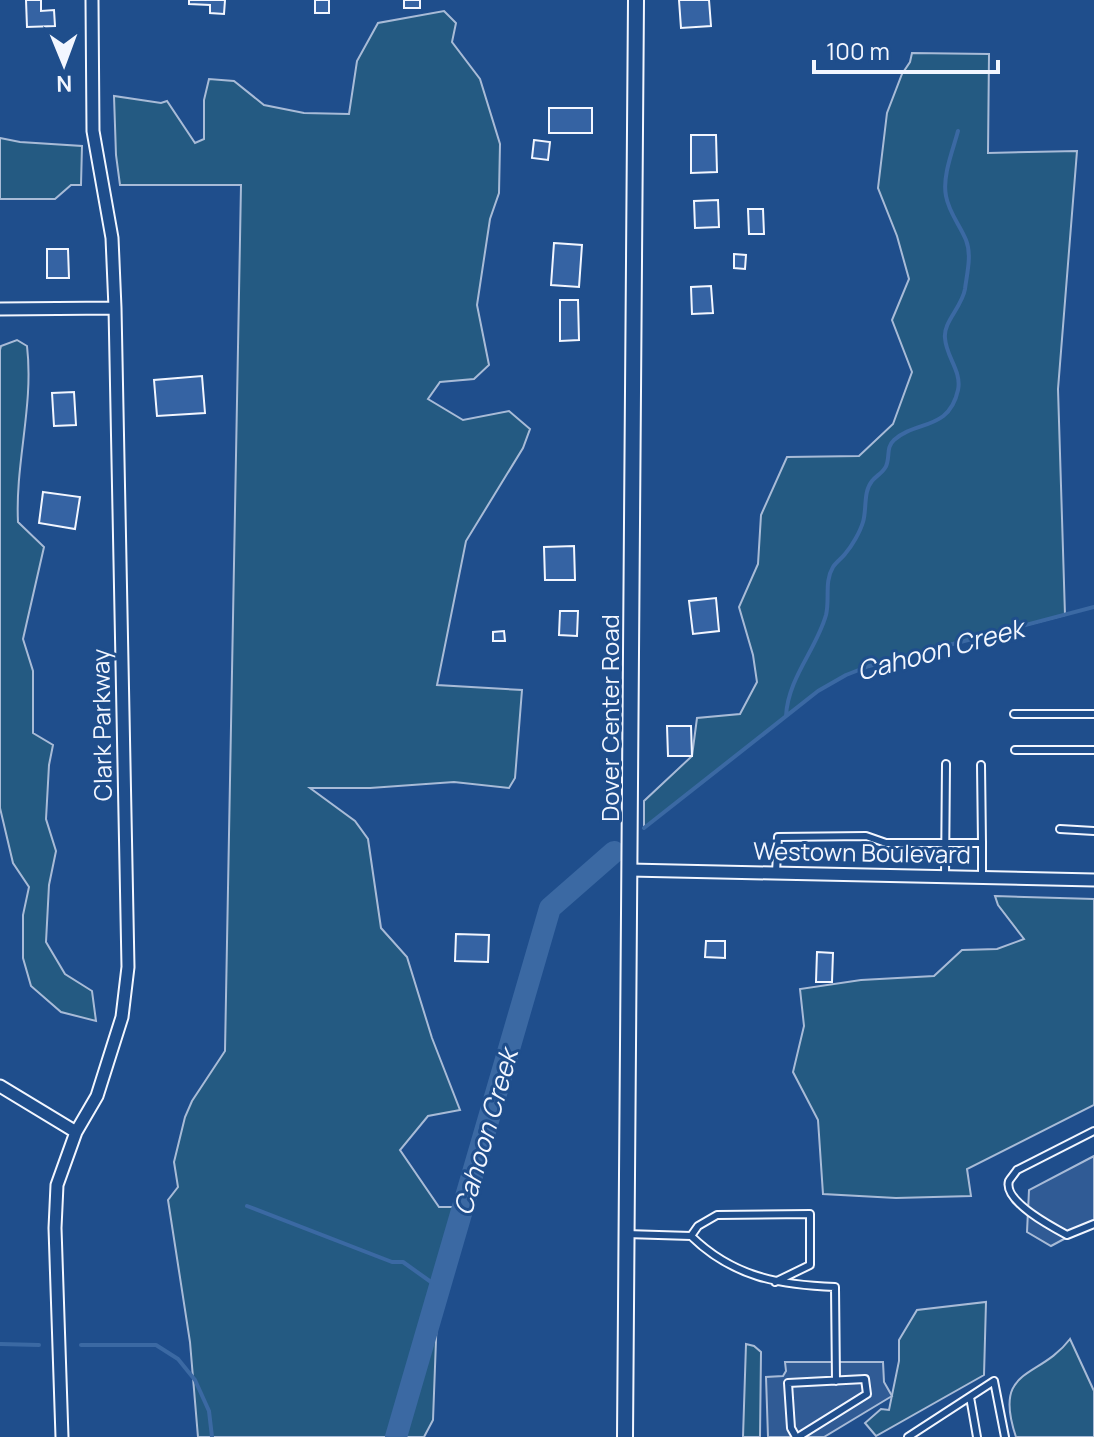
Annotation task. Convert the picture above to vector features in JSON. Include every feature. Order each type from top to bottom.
[{"type":"street","name":"Clark Parkway","points":[[62,1437],[55,1228],[57,1185],[76,1132],[97,1096],[118,1030],[128,967],[115,308],[112,238],[93,131],[92,0]]},
{"type":"street","name":"Dover Center Road","points":[[625,1437],[636,0]]},
{"type":"street","points":[[0,309],[115,308]]},
{"type":"street","name":"Westown Boulevard","points":[[630,870],[1094,880]]},
{"type":"street","points":[[0,1086],[76,1132]]},
{"type":"lane","points":[[1014,714],[1094,714]]},
{"type":"lane","points":[[1015,750],[1094,750]]},
{"type":"lane","points":[[945,876],[946,764]]},
{"type":"lane","points":[[981,765],[982,877]]},
{"type":"lane","points":[[1060,829],[1094,831]]},
{"type":"lane","points":[[776,872],[778,837],[866,836],[886,843],[982,843]]},
{"type":"lane","points":[[1094,1131],[1017,1170],[1009,1180],[1009,1190],[1017,1202],[1067,1235],[1094,1224]]},
{"type":"lane","points":[[691,1236],[698,1226],[717,1215],[810,1214],[810,1265],[775,1282]]},
{"type":"lane","points":[[626,1234],[691,1236],[705,1250],[758,1279],[792,1286],[835,1287],[836,1381]]},
{"type":"lane","points":[[865,1379],[867,1394],[797,1437],[791,1428],[788,1383],[865,1379]]},
{"type":"lane","points":[[908,1437],[994,1381],[1005,1437]]},
{"type":"lane","points":[[970,1397],[977,1437]]},
{"type":"shaded area","points":[[444,11],[456,23],[452,42],[480,79],[500,144],[499,193],[490,219],[477,305],[489,365],[474,379],[440,382],[428,399],[463,420],[509,411],[530,429],[523,448],[466,541],[437,685],[522,690],[515,778],[509,788],[454,782],[370,788],[310,788],[355,821],[368,839],[381,928],[407,957],[432,1038],[460,1110],[428,1116],[400,1150],[439,1207],[461,1207],[438,1287],[433,1420],[424,1437],[198,1437],[190,1342],[168,1200],[178,1187],[174,1162],[185,1117],[225,1051],[241,185],[120,185],[114,96],[161,103],[167,101],[195,143],[204,139],[204,100],[209,79],[234,81],[264,105],[304,113],[349,114],[357,61],[378,23]]},
{"type":"shaded area","points":[[912,53],[989,54],[988,153],[1077,151],[1058,389],[1065,615],[869,666],[846,675],[818,691],[644,828],[644,801],[692,756],[697,718],[740,714],[757,682],[753,655],[739,607],[758,564],[761,515],[787,457],[859,456],[893,424],[912,372],[892,320],[909,279],[897,236],[878,188],[887,113]]},
{"type":"shaded area","points":[[0,138],[82,146],[81,185],[71,185],[55,199],[0,199]]},
{"type":"shaded area","points":[[17,340],[27,346],[28,368],[18,522],[44,547],[23,639],[33,671],[33,733],[53,745],[46,819],[56,851],[49,885],[46,942],[65,974],[92,991],[96,1021],[61,1012],[31,986],[23,958],[23,915],[29,887],[13,863],[0,808],[0,350],[1,346]]},
{"type":"shaded area","points":[[995,896],[1094,899],[1094,1105],[967,1169],[971,1196],[896,1198],[823,1194],[818,1120],[793,1072],[804,1026],[800,989],[861,980],[934,976],[962,950],[997,949],[1024,939],[998,905]]},
{"type":"shaded area","points":[[1094,1156],[1094,1223],[1051,1246],[1027,1232],[1029,1190]]},
{"type":"shaded area","points":[[986,1302],[984,1375],[876,1436],[865,1423],[881,1409],[889,1410],[899,1361],[899,1340],[917,1310]]},
{"type":"shaded area","points":[[1070,1339],[1094,1391],[1094,1437],[1016,1437],[1010,1414],[1014,1386]]},
{"type":"shaded area","points":[[746,1344],[761,1352],[760,1437],[743,1437]]},
{"type":"shaded area","points":[[785,1362],[883,1362],[884,1382],[892,1396],[824,1437],[768,1437],[766,1377],[783,1376]]},
{"type":"building","points":[[26,0],[41,0],[41,11],[54,10],[55,26],[27,27]]},
{"type":"building","points":[[189,0],[225,0],[224,14],[210,13],[210,5],[189,4]]},
{"type":"building","points":[[315,0],[329,0],[329,13],[315,13]]},
{"type":"building","points":[[404,0],[420,0],[420,8],[404,8]]},
{"type":"building","points":[[679,0],[709,0],[711,26],[681,28]]},
{"type":"building","points":[[549,108],[592,108],[592,133],[549,133]]},
{"type":"building","points":[[691,135],[716,135],[717,172],[691,173]]},
{"type":"building","points":[[534,140],[550,142],[548,160],[532,158]]},
{"type":"building","points":[[718,200],[719,227],[695,228],[694,201]]},
{"type":"building","points":[[748,209],[763,209],[764,234],[749,234]]},
{"type":"building","points":[[554,243],[582,245],[579,287],[551,285]]},
{"type":"building","points":[[47,249],[68,249],[69,278],[47,278]]},
{"type":"building","points":[[734,254],[746,255],[745,269],[734,268]]},
{"type":"building","points":[[711,286],[713,313],[692,314],[691,287]]},
{"type":"building","points":[[560,300],[578,300],[579,340],[560,341]]},
{"type":"building","points":[[202,376],[205,413],[157,416],[154,380]]},
{"type":"building","points":[[74,392],[76,425],[54,426],[52,393]]},
{"type":"building","points":[[43,492],[80,497],[75,529],[39,523]]},
{"type":"building","points":[[574,546],[575,580],[545,580],[544,547]]},
{"type":"building","points":[[716,598],[719,631],[693,634],[689,601]]},
{"type":"building","points":[[560,611],[578,611],[577,636],[559,635]]},
{"type":"building","points":[[504,631],[505,641],[493,641],[493,632]]},
{"type":"building","points":[[667,726],[691,726],[692,756],[668,756]]},
{"type":"building","points":[[456,934],[489,935],[488,962],[455,961]]},
{"type":"building","points":[[706,941],[725,941],[725,958],[705,957]]},
{"type":"building","points":[[817,952],[833,953],[832,982],[816,982]]},
{"type":"waterway","points":[[786,716],[792,689],[826,615],[830,573],[860,530],[867,490],[885,468],[891,443],[903,434],[940,419],[954,403],[958,390],[958,377],[945,338],[947,326],[965,289],[969,252],[945,188],[958,131]]},
{"type":"waterway","name":"Cahoon Creek","points":[[644,828],[818,691],[846,675],[869,666],[1094,607]]},
{"type":"waterway","name":"Cahoon Creek","points":[[396,1437],[550,908],[614,852]]},
{"type":"waterway","points":[[247,1206],[392,1262],[403,1262],[438,1287]]},
{"type":"waterway","points":[[0,1344],[39,1345]]},
{"type":"waterway","points":[[81,1345],[156,1345],[178,1359],[195,1380],[209,1411],[212,1437]]}]
